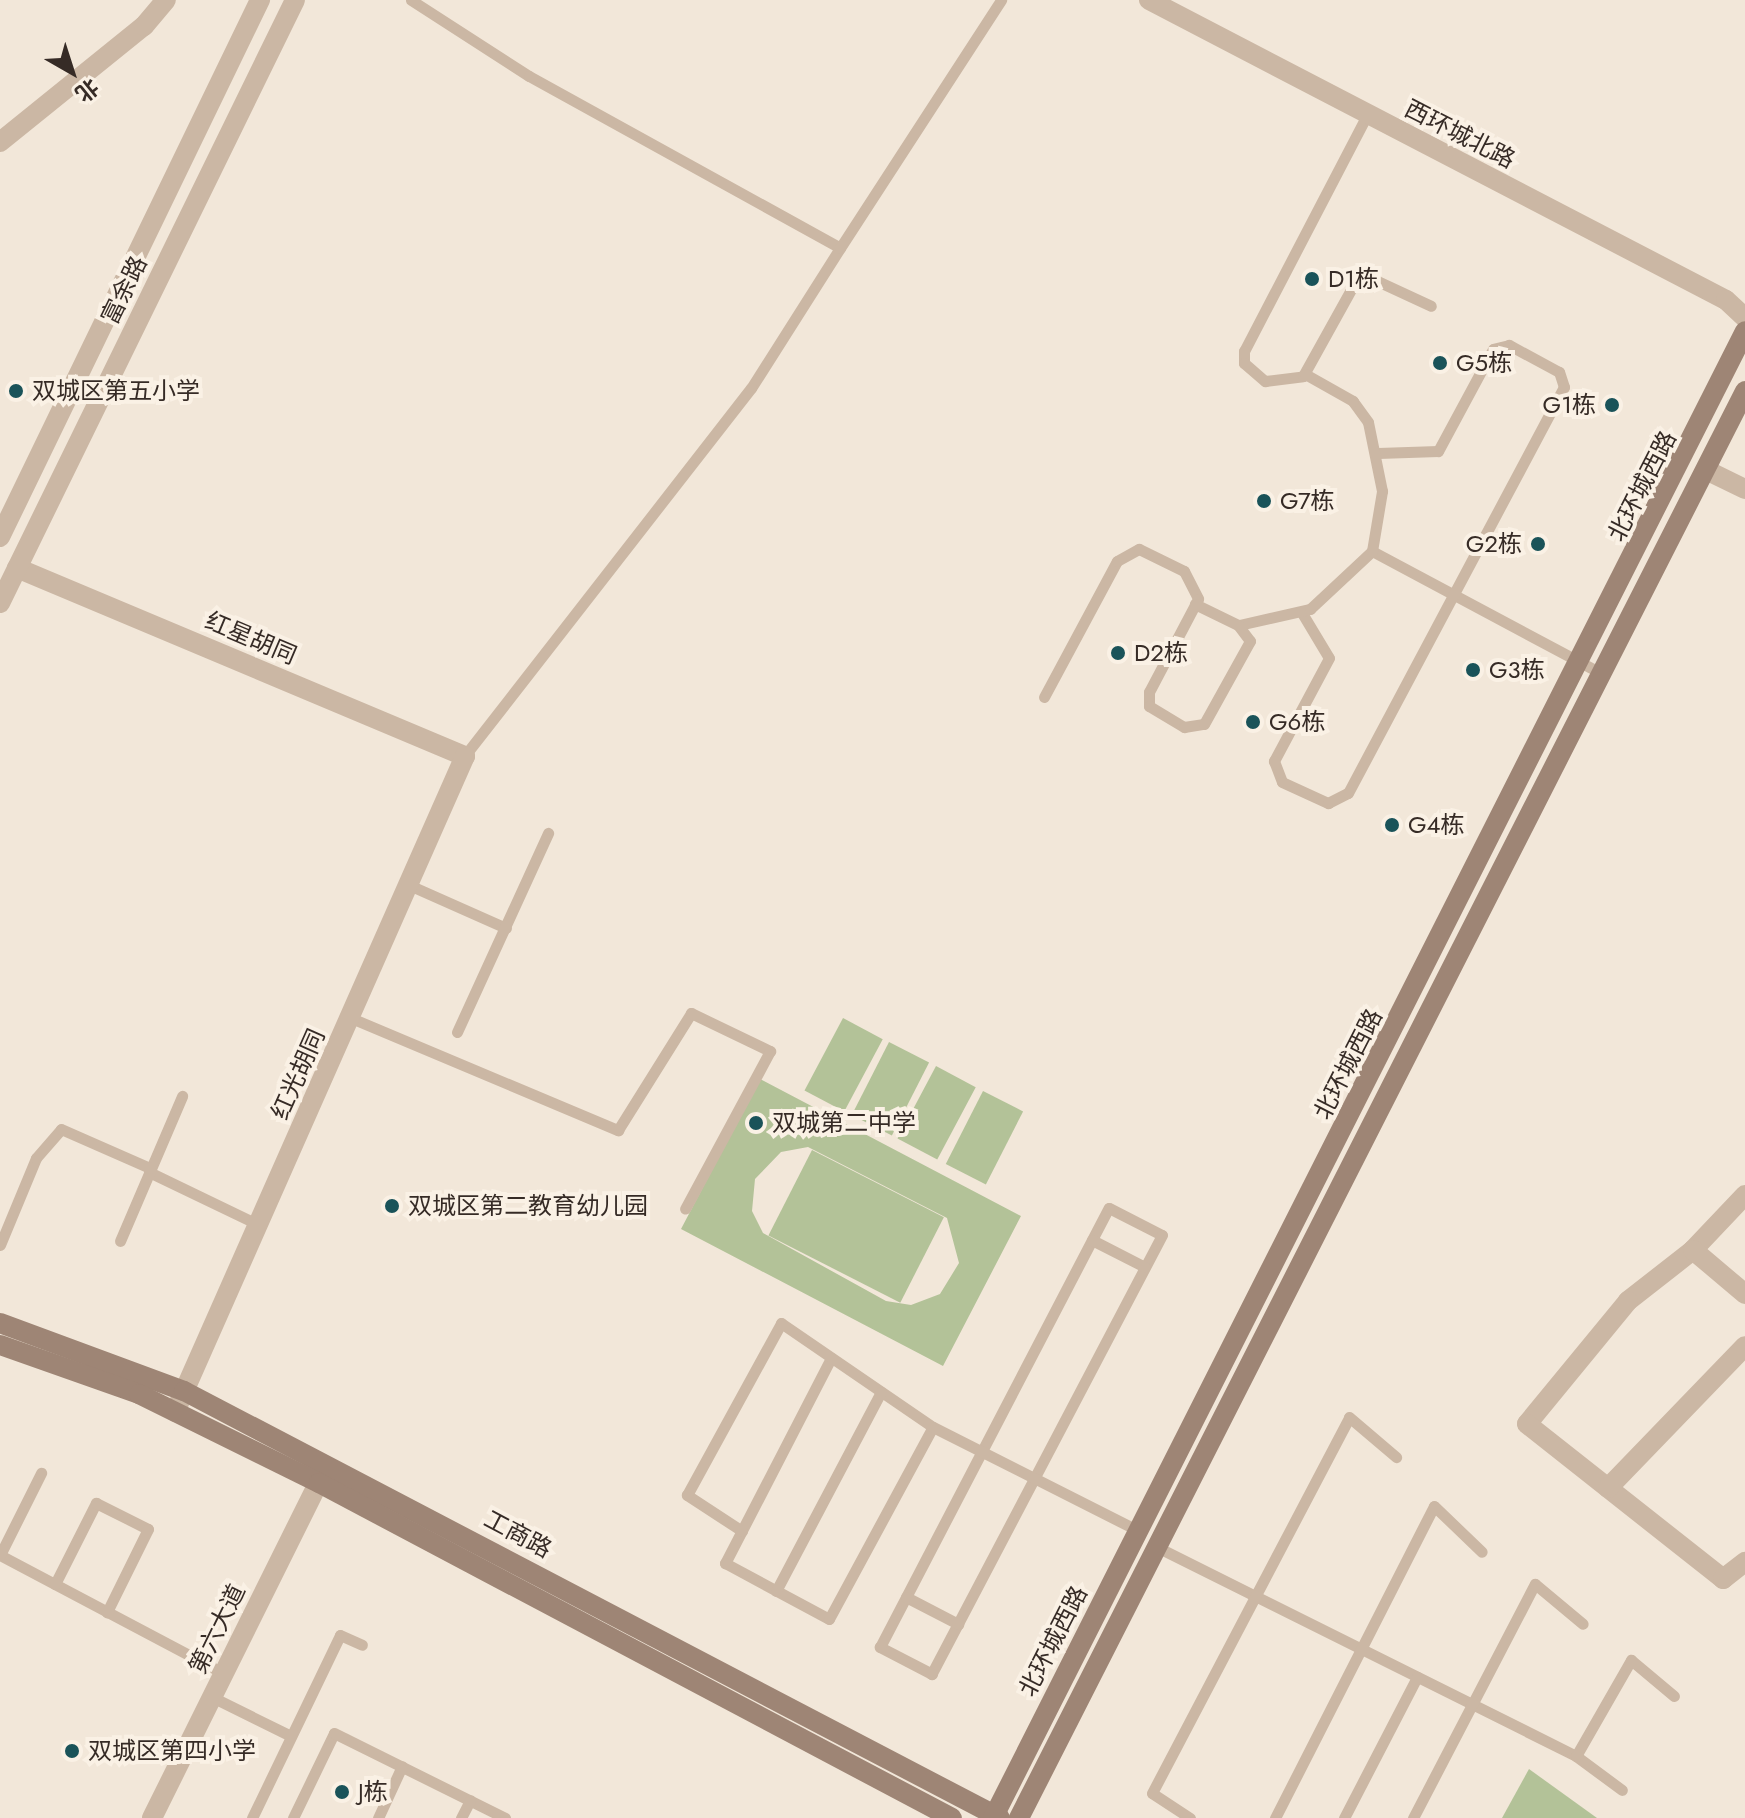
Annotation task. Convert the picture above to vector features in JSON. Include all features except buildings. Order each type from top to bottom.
[{"type":"main road","name":"北环城西路","points":[[996,1817],[1582,663],[1744,337]]},
{"type":"main road","name":"北环城西路","points":[[1019,1818],[1745,391]]},
{"type":"main road","name":"工商路","points":[[0,1323],[184,1391],[328,1463],[996,1817]]},
{"type":"main road","name":"工商路","points":[[0,1345],[175,1412],[319,1483],[952,1818]]},
{"type":"street","points":[[0,142],[144,26],[166,0]]},
{"type":"street","name":"富余路","points":[[0,537],[260,0]]},
{"type":"street","name":"富余路","points":[[0,603],[295,0]]},
{"type":"street","name":"西环城北路","points":[[1149,0],[1726,300],[1745,318]]},
{"type":"street","points":[[1706,470],[1745,489]]},
{"type":"street","name":"红星胡同","points":[[17,568],[465,756]]},
{"type":"street","name":"红光胡同","points":[[175,1412],[260,1226],[465,756]]},
{"type":"street","points":[[1745,1195],[1693,1250],[1628,1301],[1530,1411],[1527,1424],[1534,1433],[1723,1579],[1745,1562]]},
{"type":"street","points":[[1693,1250],[1745,1294]]},
{"type":"street","points":[[1608,1488],[1745,1346]]},
{"type":"street","name":"第六大道","points":[[152,1818],[328,1463]]},
{"type":"lane","points":[[411,0],[529,76],[840,248]]},
{"type":"lane","points":[[465,756],[751,388],[1001,0]]},
{"type":"lane","points":[[1238,625],[1302,613],[1338,589],[1372,551],[1382,491],[1378,453],[1362,410],[1305,374],[1265,381],[1244,363],[1244,351],[1367,115]]},
{"type":"lane","points":[[1305,374],[1360,273],[1431,306]]},
{"type":"lane","points":[[1302,613],[1329,658],[1274,761],[1282,782],[1328,803],[1348,793],[1564,387],[1559,372],[1509,345],[1493,349],[1438,451],[1378,453]]},
{"type":"lane","points":[[1044,697],[1123,553],[1139,549],[1184,571],[1195,604],[1148,699],[1153,711],[1184,727],[1209,720],[1250,641],[1238,625],[1195,604]]},
{"type":"lane","points":[[1372,551],[1602,674]]},
{"type":"lane","points":[[457,1032],[548,833]]},
{"type":"lane","points":[[409,885],[506,928]]},
{"type":"lane","points":[[351,1018],[618,1130],[691,1013],[770,1051],[685,1209]]},
{"type":"lane","points":[[120,1241],[182,1096]]},
{"type":"lane","points":[[0,1245],[36,1158],[61,1129],[260,1226]]},
{"type":"lane","points":[[1109,1208],[1162,1235],[1145,1267],[932,1674],[880,1647],[1109,1208]]},
{"type":"lane","points":[[1092,1240],[1145,1267]]},
{"type":"lane","points":[[742,1531],[687,1495],[781,1323],[933,1427],[1139,1531]]},
{"type":"lane","points":[[831,1358],[725,1563],[829,1619],[933,1427]]},
{"type":"lane","points":[[776,1591],[881,1392]]},
{"type":"lane","points":[[1190,1818],[1152,1793],[1349,1417],[1396,1457]]},
{"type":"lane","points":[[41,1473],[0,1555],[223,1673]]},
{"type":"lane","points":[[55,1584],[96,1503],[148,1529],[107,1612]]},
{"type":"lane","points":[[1275,1818],[1434,1506],[1482,1552]]},
{"type":"lane","points":[[1157,1547],[1576,1756],[1622,1790]]},
{"type":"lane","points":[[1413,1818],[1535,1584],[1583,1624]]},
{"type":"lane","points":[[906,1597],[958,1624]]},
{"type":"lane","points":[[252,1818],[340,1635],[362,1645]]},
{"type":"lane","points":[[1576,1756],[1631,1660],[1674,1696]]},
{"type":"lane","points":[[1344,1818],[1417,1677]]},
{"type":"lane","points":[[212,1697],[291,1736]]},
{"type":"lane","points":[[293,1818],[334,1733],[505,1818]]},
{"type":"lane","points":[[378,1818],[402,1766]]},
{"type":"lane","points":[[461,1818],[470,1800]]},
{"type":"green space","points":[[843,1018],[883,1039],[844,1112],[805,1090]]},
{"type":"green space","points":[[889,1042],[929,1062],[892,1135],[852,1115]]},
{"type":"green space","points":[[936,1066],[976,1087],[937,1160],[898,1138]]},
{"type":"green space","points":[[760,1079],[1021,1216],[943,1366],[681,1229]],"holes":[[[808,1147],[947,1218],[959,1263],[940,1294],[911,1305],[886,1301],[763,1233],[752,1211],[755,1179],[781,1152]]]},
{"type":"green space","points":[[983,1091],[1023,1111],[986,1184],[946,1164]]},
{"type":"green space","points":[[812,1150],[944,1217],[900,1303],[768,1236]]},
{"type":"green space","points":[[1529,1769],[1597,1818],[1502,1818]]},
{"type":"place","name":"D1栋","points":[[1312,279]]},
{"type":"place","name":"G5栋","points":[[1440,363]]},
{"type":"place","name":"双城区第五小学","points":[[16,391]]},
{"type":"place","name":"G1栋","points":[[1612,405]]},
{"type":"place","name":"G7栋","points":[[1264,501]]},
{"type":"place","name":"G2栋","points":[[1538,544]]},
{"type":"place","name":"D2栋","points":[[1118,653]]},
{"type":"place","name":"G3栋","points":[[1473,670]]},
{"type":"place","name":"G6栋","points":[[1253,722]]},
{"type":"place","name":"G4栋","points":[[1392,825]]},
{"type":"place","name":"双城第二中学","points":[[756,1123]]},
{"type":"place","name":"双城区第二教育幼儿园","points":[[392,1206]]},
{"type":"place","name":"双城区第四小学","points":[[72,1751]]},
{"type":"place","name":"J栋","points":[[342,1792]]}]
